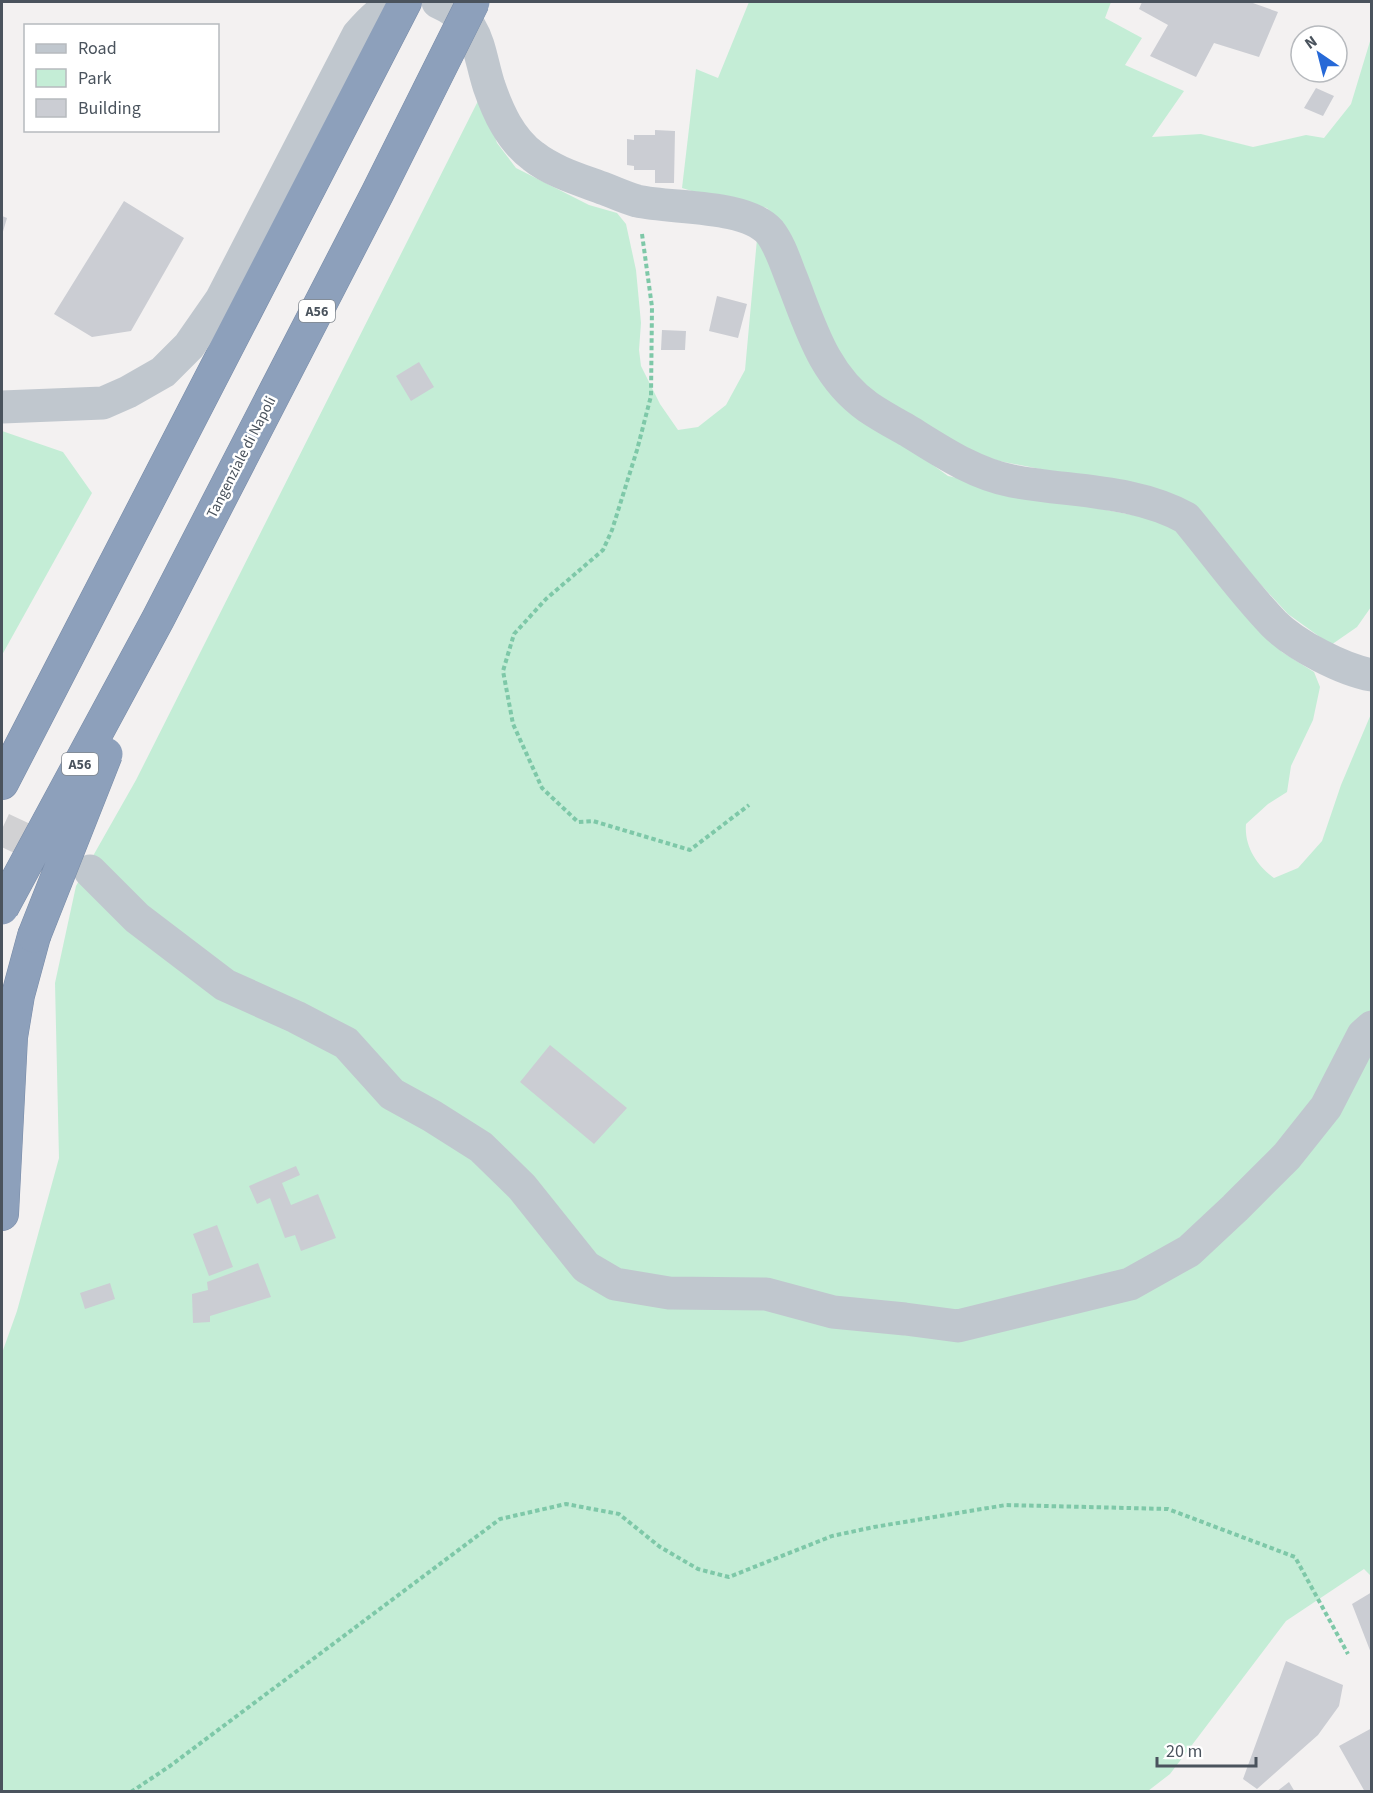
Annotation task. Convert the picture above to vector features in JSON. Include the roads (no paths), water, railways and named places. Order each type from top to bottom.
[{"type":"highway","points":[[2,783],[404,2]]},
{"type":"highway","name":"Tangenziale di Napoli","points":[[2,908],[158,619],[377,194],[473,2]]},
{"type":"highway","points":[[2,740],[89,615]]},
{"type":"highway","points":[[2,1214],[11,1037],[18,995],[34,936],[158,619]]},
{"type":"street","points":[[2,406],[103,403],[163,372],[189,346],[221,300],[358,35],[373,17],[395,3],[404,2]]},
{"type":"street","points":[[438,2],[450,7],[470,26],[480,47],[489,85],[501,117],[514,139],[533,157],[558,171],[637,201],[742,215],[760,223],[770,232],[782,252],[822,357],[841,383],[866,406],[975,470],[1010,481],[1130,497],[1166,507],[1186,518],[1276,626],[1312,651],[1335,663],[1371,675]]},
{"type":"street","points":[[90,871],[137,918],[225,985],[296,1017],[346,1043],[392,1094],[481,1147],[522,1187],[586,1267],[615,1284],[669,1293],[766,1294],[833,1312],[905,1318],[958,1326],[1130,1284],[1189,1251],[1236,1208],[1287,1156],[1326,1107],[1363,1035],[1371,1027]]},
{"type":"tunnel","points":[[2,829],[62,857]]}]
